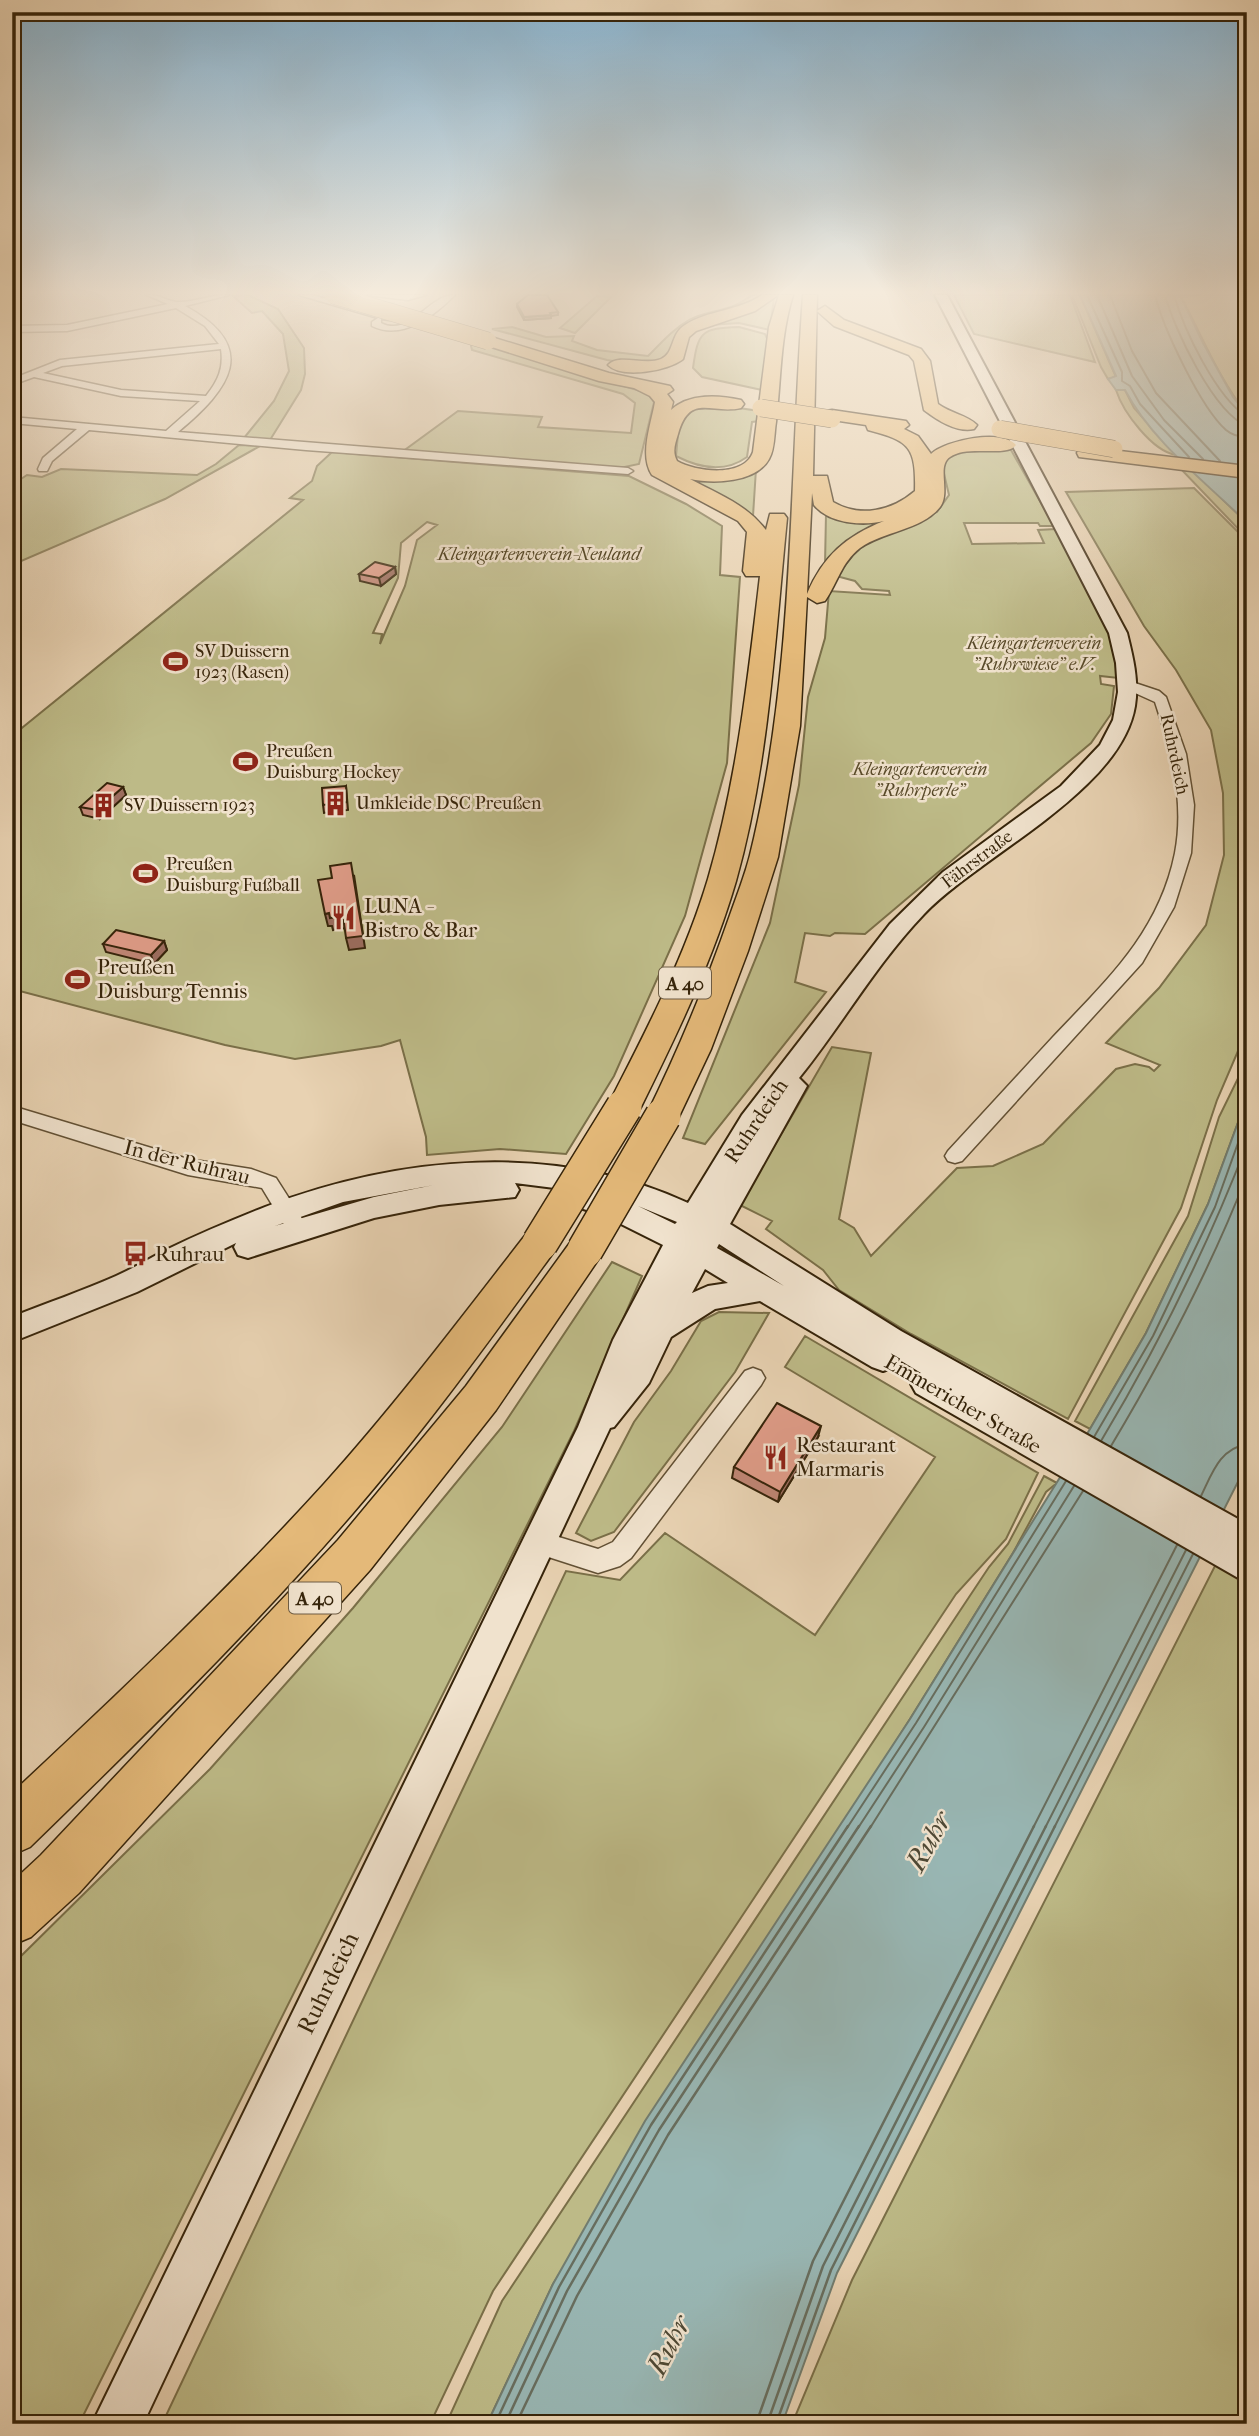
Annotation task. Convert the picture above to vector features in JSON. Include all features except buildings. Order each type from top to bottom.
[{"type":"highway","points":[[663,409],[654,462],[659,471],[735,510],[746,517],[757,532],[750,645],[761,655]]},
{"type":"highway","points":[[683,409],[673,416],[665,457],[669,464],[691,474],[708,476],[740,473],[753,467],[760,459],[763,409]]},
{"type":"highway","points":[[764,409],[778,468]]},
{"type":"highway","points":[[785,426],[786,409]]},
{"type":"highway","name":"A 40","points":[[12,1918],[69,1864],[354,1555],[481,1398],[584,1250],[663,1116],[695,1049],[733,951],[764,857],[787,726],[806,409]]},
{"type":"highway","points":[[807,409],[1003,437],[1247,467]]},
{"type":"highway","points":[[787,726],[801,695],[813,648],[817,596],[815,583],[822,409]]},
{"type":"highway","points":[[872,418],[902,409]]},
{"type":"highway","points":[[932,409],[966,430]]},
{"type":"highway","points":[[832,412],[932,431],[966,430]]},
{"type":"highway","points":[[832,412],[966,430],[1086,453],[1247,472]]},
{"type":"highway","points":[[820,480],[824,505],[848,517],[877,516],[918,500],[925,493],[921,447],[872,418]]},
{"type":"highway","points":[[872,418],[932,431]]},
{"type":"highway","points":[[817,596],[833,561],[850,546],[879,530],[925,511],[933,504],[937,498],[935,466],[939,456],[950,449],[1003,437]]},
{"type":"highway","name":"A 40","points":[[12,1829],[173,1675],[310,1531],[430,1390],[540,1242],[624,1107],[680,995],[722,880],[745,783],[780,492]]},
{"type":"main road","points":[[1000,409],[1108,610],[1125,657],[1129,685]]},
{"type":"main road","name":"Fährstraße","points":[[818,1036],[884,943],[931,894],[1060,796],[1107,749],[1125,715],[1129,685]]},
{"type":"main road","name":"Ruhrdeich","points":[[594,1429],[638,1374],[661,1328],[697,1234],[758,1112],[818,1036]]},
{"type":"main road","points":[[14,1327],[126,1284],[190,1268],[293,1220],[460,1191],[526,1189],[562,1194],[610,1206],[697,1234]]},
{"type":"main road","name":"Ruhrdeich","points":[[117,2424],[594,1429],[612,1372],[638,1317],[697,1234]]},
{"type":"main road","name":"Emmericher Straße","points":[[697,1234],[761,1289],[880,1345],[1247,1542]]},
{"type":"main road","name":"Emmericher Straße","points":[[697,1234],[1247,1567]]},
{"type":"main road","points":[[661,1328],[708,1298],[761,1289]]},
{"type":"street","points":[[169,434],[197,409]]},
{"type":"street","points":[[12,420],[365,452],[628,471]]},
{"type":"street","points":[[43,469],[47,460],[86,427]]},
{"type":"street","name":"Ruhrdeich","points":[[954,1156],[1136,959],[1167,907],[1183,853],[1186,805],[1179,754],[1161,700],[1154,694],[1129,685]]},
{"type":"street","name":"In der Ruhrau","points":[[12,1113],[188,1167],[269,1183],[293,1220]]},
{"type":"street","points":[[539,1543],[598,1561],[611,1558],[622,1550],[753,1378]]},
{"type":"green space","points":[[268,409],[289,409],[270,440],[244,438]]},
{"type":"green space","points":[[634,409],[652,409],[639,464],[615,469],[402,452],[458,411],[542,417],[538,427],[631,433]]},
{"type":"green space","points":[[1125,409],[1135,409],[1176,455],[1157,446],[1148,438]]},
{"type":"green space","points":[[694,410],[759,411],[760,421],[752,422],[747,457],[730,465],[712,467],[676,456],[680,425],[687,414]]},
{"type":"green space","points":[[239,445],[260,446],[165,499],[12,565],[12,485],[27,475],[42,477],[61,469],[197,475]]},
{"type":"green space","points":[[966,449],[1011,450],[1054,526],[1040,526],[1038,523],[964,523],[972,544],[1044,543],[1038,530],[1056,529],[1097,600],[1112,638],[1118,678],[1100,676],[1101,684],[1114,686],[1111,714],[1091,743],[865,934],[835,933],[830,936],[805,933],[795,982],[826,992],[705,1144],[683,1138],[770,923],[799,785],[808,697],[825,638],[829,591],[890,595],[889,591],[862,589],[855,581],[836,576],[857,550],[882,535],[937,512],[949,495],[942,465],[948,455]]},
{"type":"green space","name":"Kleingartenverein-Neuland","points":[[332,452],[629,476],[686,504],[722,526],[720,575],[740,577],[727,763],[685,916],[614,1076],[566,1154],[500,1149],[427,1155],[426,1137],[400,1040],[381,1046],[295,1059],[225,1045],[12,989],[12,736],[303,500],[290,498],[312,481],[317,466]],"holes":[[[427,522],[437,525],[417,540],[405,586],[380,644],[382,634],[373,633],[398,578],[401,543]]]},
{"type":"green space","points":[[1179,467],[1191,469],[1243,519],[1247,527],[1247,538]]},
{"type":"green space","points":[[756,469],[753,516],[673,471],[698,478]]},
{"type":"green space","points":[[1194,488],[1247,541],[1247,1030],[1217,1100],[1181,1208],[1068,1419],[911,1334],[839,1290],[823,1270],[766,1229],[772,1221],[740,1205],[832,1047],[871,1053],[839,1219],[854,1228],[871,1256],[957,1168],[993,1166],[1043,1144],[1116,1069],[1135,1064],[1154,1071],[1160,1065],[1106,1043],[1159,988],[1206,925],[1224,855],[1223,793],[1211,730],[1176,670],[1144,626],[1066,492]]},
{"type":"green space","points":[[931,499],[825,565],[826,514],[838,519]]},
{"type":"green space","points":[[1247,1060],[1247,1098],[1208,1204],[1146,1333],[1090,1429],[1075,1421],[1188,1216],[1219,1117]]},
{"type":"green space","points":[[612,1262],[642,1276],[574,1431],[79,2424],[12,2424],[12,1965],[210,1769],[353,1608],[502,1427]]},
{"type":"green space","points":[[719,1312],[769,1313],[735,1372],[614,1532],[591,1541],[576,1533],[634,1422],[671,1371],[701,1321]]},
{"type":"green space","points":[[805,1336],[1038,1473],[1006,1539],[956,1594],[493,2291],[430,2424],[162,2424],[566,1571],[620,1580],[665,1533],[815,1635],[935,1457],[785,1367]]},
{"type":"green space","points":[[1044,1476],[1057,1483],[1046,1492],[1013,1553],[910,1719],[553,2284],[487,2424],[446,2424],[502,2301],[989,1567],[1008,1544]]},
{"type":"green space","points":[[1247,1503],[1247,2424],[792,2424],[852,2280]]},
{"type":"water","points":[[1136,409],[1243,409],[1247,414],[1247,527],[1243,519],[1163,443]]},
{"type":"water","name":"Ruhr","points":[[1247,1098],[1247,1464],[837,2273],[782,2424],[487,2424],[553,2284],[645,2121],[910,1719],[1090,1429],[1146,1333],[1208,1204]]},
{"type":"place","name":"SV Duissern 1923 (Rasen)","points":[[175,661]]},
{"type":"place","name":"Preußen Duisburg Hockey","points":[[246,761]]},
{"type":"place","name":"Umkleide DSC Preußen","points":[[336,803]]},
{"type":"place","name":"SV Duissern 1923","points":[[104,805]]},
{"type":"place","name":"Preußen Duisburg Fußball","points":[[146,874]]},
{"type":"place","name":"LUNA - Bistro & Bar","points":[[344,918]]},
{"type":"place","name":"Preußen Duisburg Tennis","points":[[77,979]]},
{"type":"place","name":"Ruhrau","points":[[135,1254]]},
{"type":"place","name":"Restaurant Marmaris","points":[[776,1457]]},
{"type":"park label","name":"Kleingartenverein \"Ruhrwiese\" e.V.","points":[[1034,653]]},
{"type":"park label","name":"Kleingartenverein \"Ruhrperle\"","points":[[920,779]]}]
